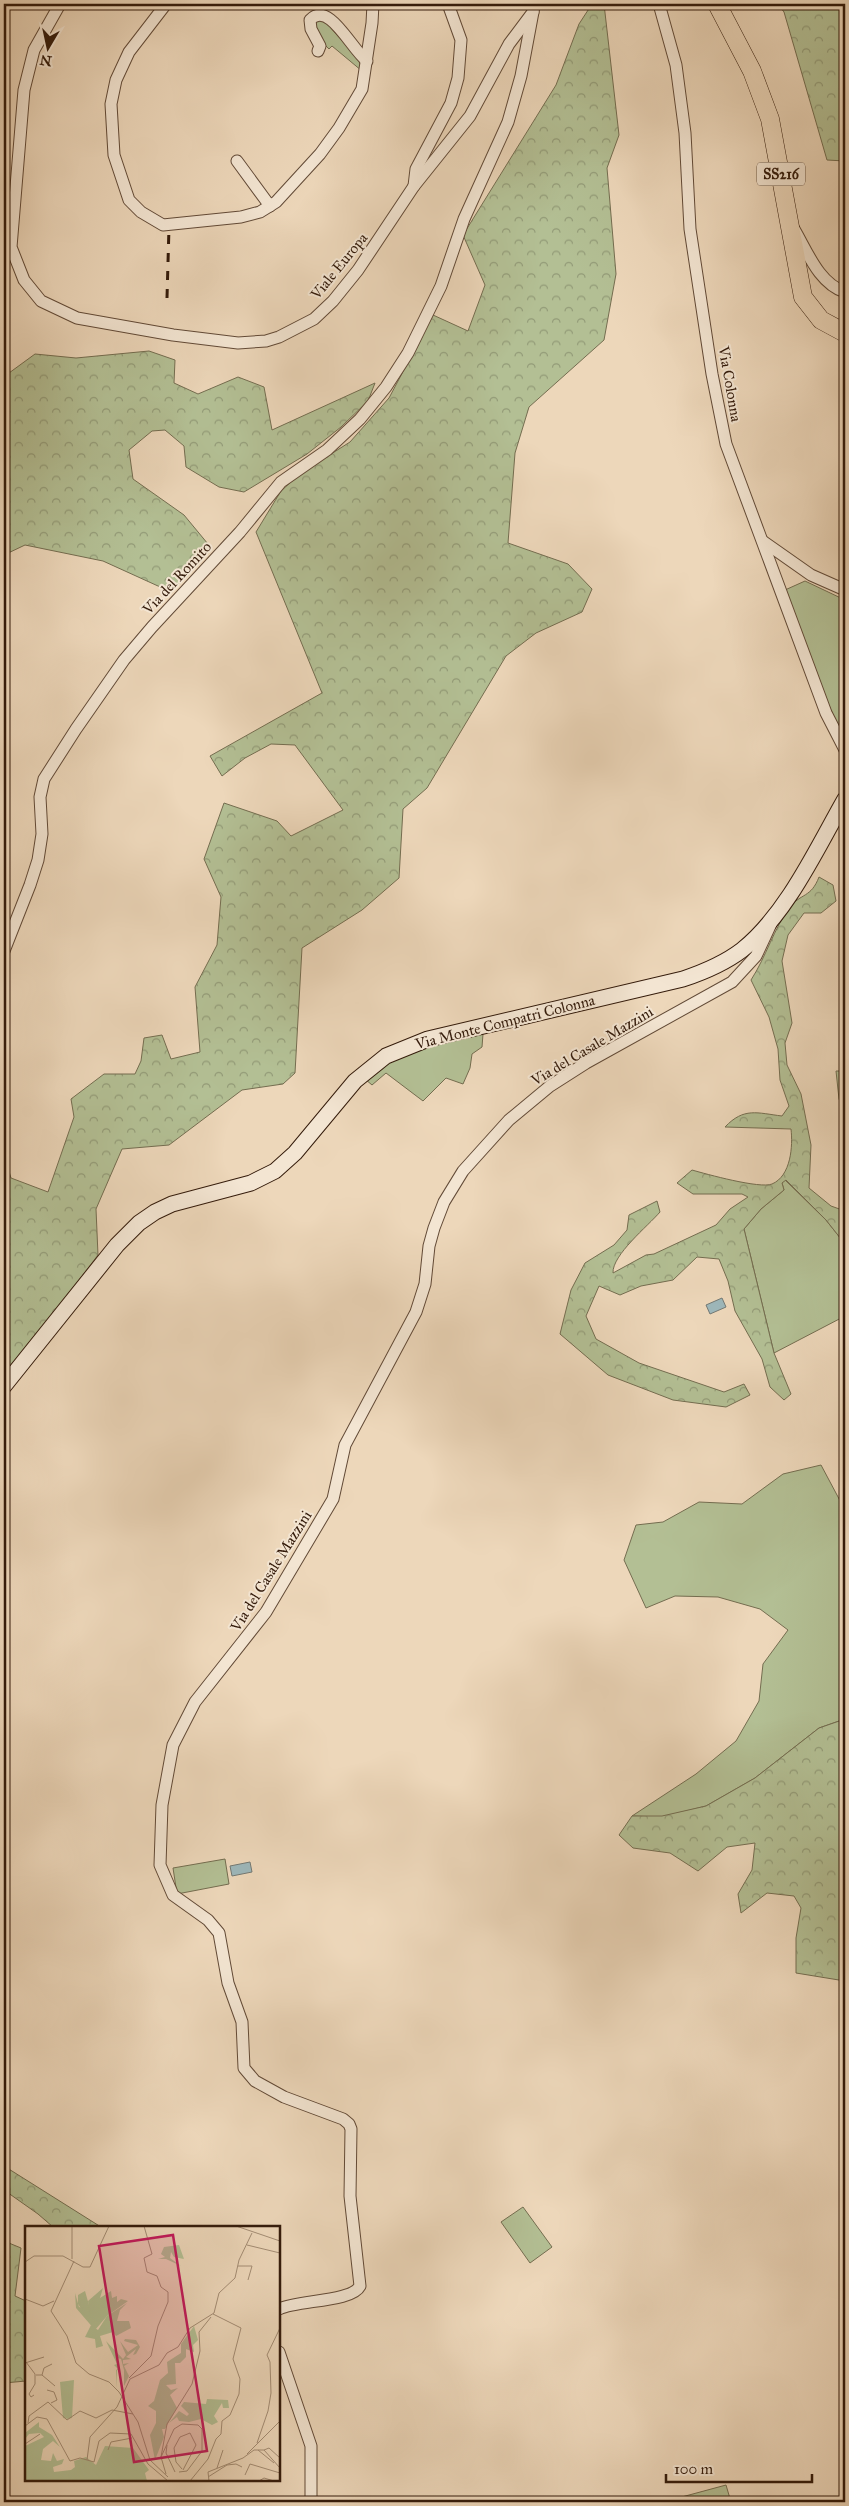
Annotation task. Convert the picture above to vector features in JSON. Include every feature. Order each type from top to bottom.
[{"type":"main road","name":"SS216","points":[[717,4],[748,62],[767,109],[803,297],[810,310],[825,324],[845,333]]},
{"type":"street","name":"Viale Europa","points":[[60,4],[34,50],[24,90],[11,247],[24,280],[34,294],[50,307],[77,318],[173,335],[238,343],[266,341],[279,337],[314,319],[333,301],[358,270],[414,186],[470,116],[509,44],[534,8]]},
{"type":"street","points":[[166,4],[129,52],[116,80],[110,104],[114,155],[129,200],[141,212],[163,225],[260,212],[270,206],[296,181],[340,128],[362,89],[373,4]]},
{"type":"street","points":[[414,186],[416,169],[451,103],[458,78],[461,40],[448,4]]},
{"type":"street","name":"Via Colonna","points":[[659,4],[676,65],[685,133],[690,229],[718,408],[726,444],[826,713],[845,750]]},
{"type":"street","name":"Via del Romito","points":[[4,951],[27,894],[38,860],[42,834],[41,792],[44,779],[51,766],[124,660],[152,627],[236,537],[281,482],[333,446],[376,401],[415,340],[448,269],[461,226],[511,115],[534,8]]},
{"type":"street","points":[[318,52],[320,46],[311,29],[310,20],[315,14],[323,12],[331,15],[360,56],[367,61]]},
{"type":"street","points":[[237,161],[270,206]]},
{"type":"street","points":[[790,222],[824,278],[832,286],[845,292]]},
{"type":"street","points":[[764,542],[811,575],[845,590]]},
{"type":"street","name":"Via Monte Compatri Colonna","points":[[4,1386],[117,1245],[139,1223],[155,1212],[172,1204],[244,1186],[275,1171],[301,1146],[355,1081],[386,1056],[428,1039],[693,976],[737,953],[752,940],[774,914],[800,876],[845,798]]},
{"type":"street","name":"Via del Casale Mazzini","points":[[280,2309],[289,2305],[352,2294],[360,2286],[350,2196],[351,2129],[349,2124],[343,2119],[291,2100],[260,2084],[250,2077],[244,2068],[242,2022],[227,1977],[219,1933],[208,1920],[173,1896],[160,1865],[162,1805],[173,1745],[195,1702],[241,1646],[271,1605],[334,1498],[345,1446],[416,1312],[425,1284],[434,1228],[444,1202],[463,1170],[504,1124],[550,1086],[586,1063],[717,992],[736,979],[750,965],[762,948],[774,914]]},
{"type":"street","points":[[280,2355],[311,2446],[311,2502]]},
{"type":"green space","points":[[592,4],[604,4],[619,135],[607,168],[616,274],[604,340],[529,407],[515,453],[508,543],[568,564],[592,589],[582,612],[536,633],[506,656],[427,788],[403,809],[399,878],[362,910],[302,948],[295,1073],[283,1084],[242,1090],[169,1145],[122,1149],[96,1209],[98,1255],[24,1353],[4,1375],[4,1155],[11,1178],[48,1192],[74,1117],[71,1099],[104,1074],[135,1074],[141,1061],[144,1038],[162,1035],[171,1059],[200,1052],[195,987],[217,945],[221,897],[204,859],[224,803],[277,821],[291,836],[343,810],[295,745],[271,744],[245,758],[222,776],[210,756],[322,693],[256,532],[281,491],[301,473],[350,442],[389,398],[433,315],[468,331],[485,285],[463,235],[556,85],[579,24]]},
{"type":"green space","points":[[778,4],[845,4],[845,161],[827,160],[784,12]]},
{"type":"green space","points":[[315,18],[326,21],[352,51],[362,71],[332,46],[329,49],[317,37]]},
{"type":"green space","points":[[149,351],[175,360],[174,383],[198,394],[238,377],[264,387],[272,430],[375,383],[368,401],[341,427],[307,454],[244,492],[219,487],[186,467],[184,446],[165,430],[152,431],[129,450],[133,479],[184,515],[208,544],[187,577],[169,591],[103,561],[25,545],[4,555],[4,371],[9,373],[35,354],[76,358]]},
{"type":"green space","points":[[805,581],[845,600],[845,742],[827,701],[785,590]]},
{"type":"green space","points":[[819,877],[833,885],[836,901],[821,913],[804,913],[788,935],[782,961],[792,1023],[785,1043],[787,1065],[801,1094],[811,1145],[809,1188],[831,1206],[845,1211],[845,1244],[826,1220],[786,1180],[782,1183],[784,1190],[761,1209],[744,1229],[774,1353],[791,1394],[784,1400],[770,1387],[762,1359],[735,1311],[728,1281],[719,1259],[697,1257],[673,1280],[641,1286],[620,1295],[599,1286],[586,1316],[596,1339],[639,1363],[724,1392],[744,1384],[750,1395],[726,1407],[673,1400],[608,1375],[560,1334],[571,1290],[585,1263],[614,1245],[627,1230],[629,1215],[657,1201],[660,1212],[624,1249],[614,1266],[613,1273],[646,1255],[654,1254],[716,1225],[730,1209],[748,1197],[742,1194],[693,1194],[677,1183],[692,1170],[733,1180],[766,1185],[778,1180],[787,1168],[792,1144],[791,1129],[725,1127],[738,1116],[745,1114],[758,1113],[782,1116],[789,1106],[780,1080],[778,1049],[769,1017],[751,980],[784,915],[794,903],[813,889]]},
{"type":"green space","points":[[483,1034],[482,1047],[472,1054],[470,1068],[463,1084],[446,1078],[423,1101],[386,1073],[372,1085],[365,1079],[390,1061],[412,1051]]},
{"type":"green space","points":[[836,1071],[845,1071],[845,1115],[839,1099]]},
{"type":"green space","points":[[785,1180],[826,1220],[845,1244],[845,1316],[774,1353],[744,1229],[761,1209],[784,1190],[782,1183]]},
{"type":"green space","points":[[821,1465],[845,1510],[845,1719],[819,1728],[755,1778],[706,1806],[662,1817],[632,1816],[696,1774],[736,1741],[759,1701],[763,1664],[788,1630],[760,1609],[718,1597],[675,1596],[646,1608],[624,1560],[636,1525],[663,1522],[699,1502],[742,1504],[783,1474]]},
{"type":"green space","points":[[845,1719],[845,1981],[796,1973],[796,1938],[801,1908],[794,1896],[767,1893],[741,1913],[738,1894],[752,1870],[755,1843],[727,1847],[698,1871],[670,1853],[633,1848],[619,1835],[632,1816],[662,1816],[706,1806],[755,1778],[819,1728]]},
{"type":"green space","points":[[225,1859],[229,1884],[177,1894],[173,1868]]},
{"type":"green space","points":[[4,2166],[99,2226],[52,2226],[4,2190]]},
{"type":"green space","points":[[523,2207],[552,2247],[530,2263],[501,2222]]},
{"type":"green space","points":[[4,2241],[21,2248],[15,2296],[25,2301],[25,2381],[4,2383]]},
{"type":"green space","points":[[726,2485],[731,2502],[679,2502],[678,2498]]},
{"type":"water","points":[[722,1298],[726,1307],[710,1314],[706,1305]]},
{"type":"water","points":[[250,1862],[252,1872],[232,1876],[230,1866]]},
{"type":"railway","points":[[167,298],[169,227]]}]
